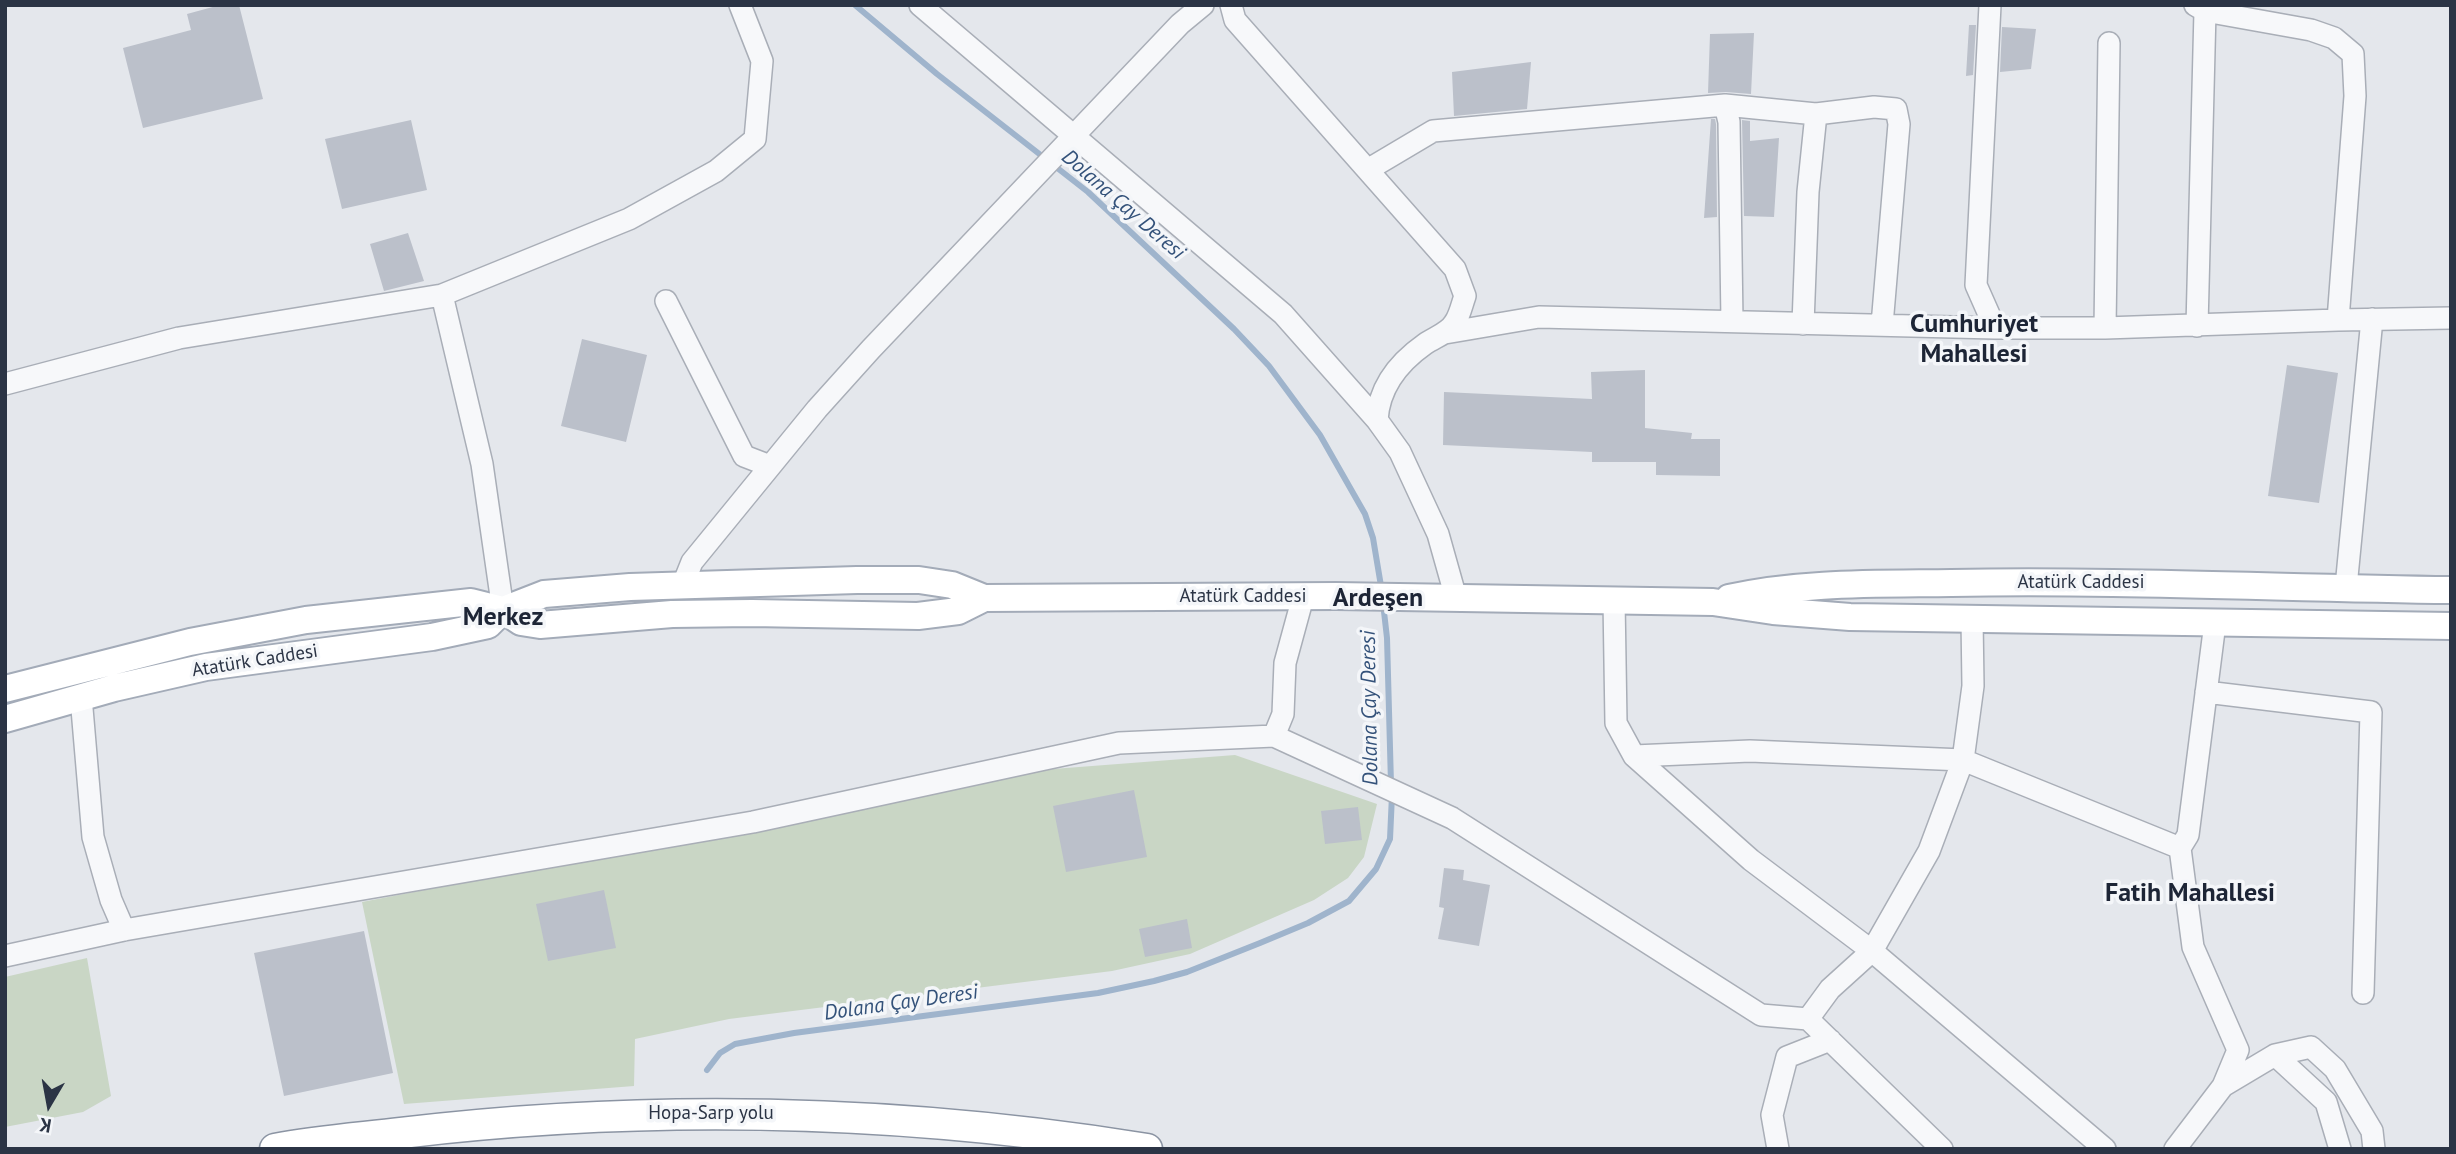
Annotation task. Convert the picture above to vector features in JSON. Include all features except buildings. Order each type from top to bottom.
[{"type":"highway","name":"Hopa-Sarp yolu","points":[[275,1149],[467,1125],[576,1116],[706,1112],[836,1115],[1058,1134],[1147,1149]]},
{"type":"main road","name":"Atatürk Caddesi","points":[[5,719],[114,688],[206,667],[432,637],[488,625],[503,610],[544,594],[630,587],[919,580],[952,585],[984,598],[1336,596],[1614,600],[1713,602],[1773,611],[1850,617],[2451,626]]},
{"type":"main road","name":"Atatürk Caddesi","points":[[1713,602],[1768,590],[1864,585],[2234,584],[2451,590]]},
{"type":"main road","name":"Atatürk Caddesi","points":[[5,689],[190,642],[306,620],[471,602],[503,610],[521,622],[540,625],[686,614],[918,616],[958,611],[984,598]]},
{"type":"street","points":[[5,384],[179,338],[442,295],[629,219],[716,171],[755,138],[762,61],[740,5]]},
{"type":"street","points":[[920,5],[1069,142],[1283,314],[1377,420],[1400,452],[1438,534],[1456,598]]},
{"type":"street","points":[[697,585],[686,577],[688,568],[817,409],[1180,24],[1203,5]]},
{"type":"street","points":[[1231,5],[1235,20],[1455,269],[1465,296],[1455,323],[1396,369],[1381,394],[1377,420]]},
{"type":"street","points":[[1990,5],[1976,285],[1995,328]]},
{"type":"street","points":[[2197,326],[2200,8],[2311,30],[2334,38],[2353,54],[2355,96],[2338,320]]},
{"type":"street","points":[[2105,328],[2109,43]]},
{"type":"street","points":[[1368,169],[1433,131],[1725,105],[1816,114],[1874,107],[1896,109],[1899,124],[1882,326]]},
{"type":"street","points":[[1725,105],[1729,122],[1732,321]]},
{"type":"street","points":[[1803,324],[1808,191],[1816,114]]},
{"type":"street","points":[[442,295],[482,464],[503,610]]},
{"type":"street","points":[[666,301],[744,456],[770,466]]},
{"type":"street","points":[[1445,332],[1539,317],[1995,328],[2197,326],[2451,318]]},
{"type":"street","points":[[2346,587],[2372,319]]},
{"type":"street","points":[[1274,736],[1283,715],[1285,663],[1303,597]]},
{"type":"street","points":[[1614,600],[1616,723],[1634,756],[1751,860],[1872,951],[2105,1149]]},
{"type":"street","points":[[1808,1019],[1830,989],[1872,951],[1929,851],[1962,760],[1973,686],[1972,619]]},
{"type":"street","points":[[2175,1149],[2223,1086],[2238,1049],[2193,947],[2180,848],[2188,835],[2215,623]]},
{"type":"street","points":[[2206,692],[2371,712],[2363,993]]},
{"type":"street","points":[[81,697],[93,837],[111,900],[124,930]]},
{"type":"street","points":[[5,956],[124,930],[753,822],[1119,743],[1274,736],[1452,818],[1761,1015],[1808,1019],[1942,1149]]},
{"type":"street","points":[[1634,756],[1750,751],[1962,760],[2180,848]]},
{"type":"street","points":[[1778,1149],[1772,1115],[1787,1057],[1829,1040]]},
{"type":"street","points":[[2223,1086],[2275,1055],[2311,1047],[2335,1069],[2372,1131],[2374,1149]]},
{"type":"street","points":[[2275,1055],[2326,1101],[2340,1149]]},
{"type":"green space","points":[[1235,755],[1377,804],[1364,857],[1348,878],[1314,900],[1190,954],[1112,971],[729,1019],[635,1039],[634,1086],[404,1104],[362,902],[1053,769]]},
{"type":"green space","points":[[87,958],[111,1096],[83,1112],[5,1127],[5,977]]},
{"type":"waterway","name":"Dolana Çay Deresi","points":[[855,5],[937,74],[1088,192],[1234,329],[1269,366],[1320,435],[1365,514],[1373,538],[1382,592]]},
{"type":"waterway","name":"Dolana Çay Deresi","points":[[1383,603],[1387,638],[1391,784]]},
{"type":"waterway","name":"Dolana Çay Deresi","points":[[707,1070],[720,1053],[735,1044],[794,1033],[1098,993],[1187,972],[1260,943],[1308,923],[1349,901],[1376,869],[1390,839],[1392,795]]},
{"type":"district","name":"Cumhuriyet Mahallesi","points":[[1974,340]]},
{"type":"district","name":"Ardeşen","points":[[1378,599]]},
{"type":"district","name":"Merkez","points":[[503,618]]},
{"type":"district","name":"Fatih Mahallesi","points":[[2190,894]]}]
